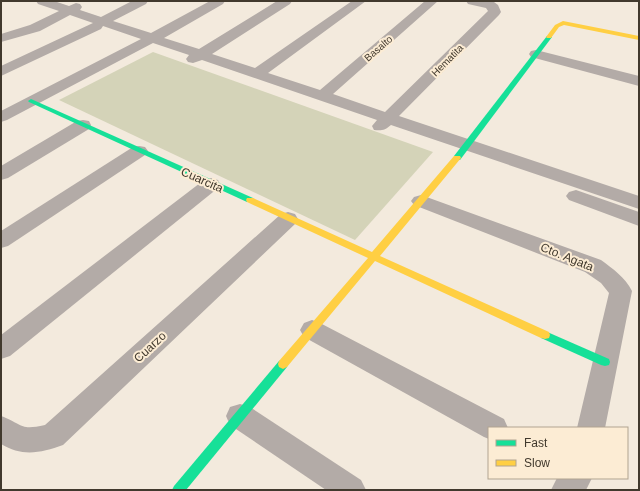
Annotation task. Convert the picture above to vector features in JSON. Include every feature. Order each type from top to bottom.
[{"type":"street","points":[[42,1],[99,23],[464,150],[639,219]]},
{"type":"street","points":[[1,38],[35,28],[64,10],[90,1]]},
{"type":"street","points":[[1,72],[142,1]]},
{"type":"street","points":[[1,116],[149,40],[219,1]]},
{"type":"street","points":[[196,57],[286,1]]},
{"type":"street","points":[[258,73],[360,1]]},
{"type":"street","name":"Basalto","points":[[323,95],[432,1]]},
{"type":"street","name":"Hematita","points":[[384,122],[495,12],[494,8],[490,5],[472,1]]},
{"type":"street","points":[[178,490],[464,150],[557,26],[563,23],[639,38]]},
{"type":"street","points":[[536,54],[639,80]]},
{"type":"street","points":[[196,57],[258,73],[323,95],[384,122]]},
{"type":"street","name":"Cuarcita","points":[[31,101],[373,258],[605,362]]},
{"type":"street","points":[[1,174],[83,125]]},
{"type":"street","points":[[464,150],[639,202]]},
{"type":"street","points":[[1,241],[139,151]]},
{"type":"street","points":[[1,349],[211,184]]},
{"type":"street","name":"Cto. Agata","points":[[421,201],[593,266],[609,277],[621,291],[591,427]]},
{"type":"street","name":"Cuarzo","points":[[1,428],[13,438],[31,442],[53,436],[288,219]]},
{"type":"street","points":[[312,330],[492,427]]},
{"type":"street","points":[[240,416],[351,490]]},
{"type":"street","points":[[566,490],[576,479]]},
{"type":"green space","points":[[153,52],[433,152],[355,240],[59,100]]},
{"type":"traffic: fast","points":[[457,158],[549,37]]},
{"type":"traffic: fast","points":[[31,101],[250,200]]},
{"type":"traffic: fast","points":[[545,335],[605,362]]},
{"type":"traffic: fast","points":[[178,490],[283,364]]},
{"type":"traffic: slow","points":[[549,37],[557,26],[563,23],[639,38]]},
{"type":"traffic: slow","points":[[283,364],[457,158]]},
{"type":"traffic: slow","points":[[250,200],[545,335]]}]
